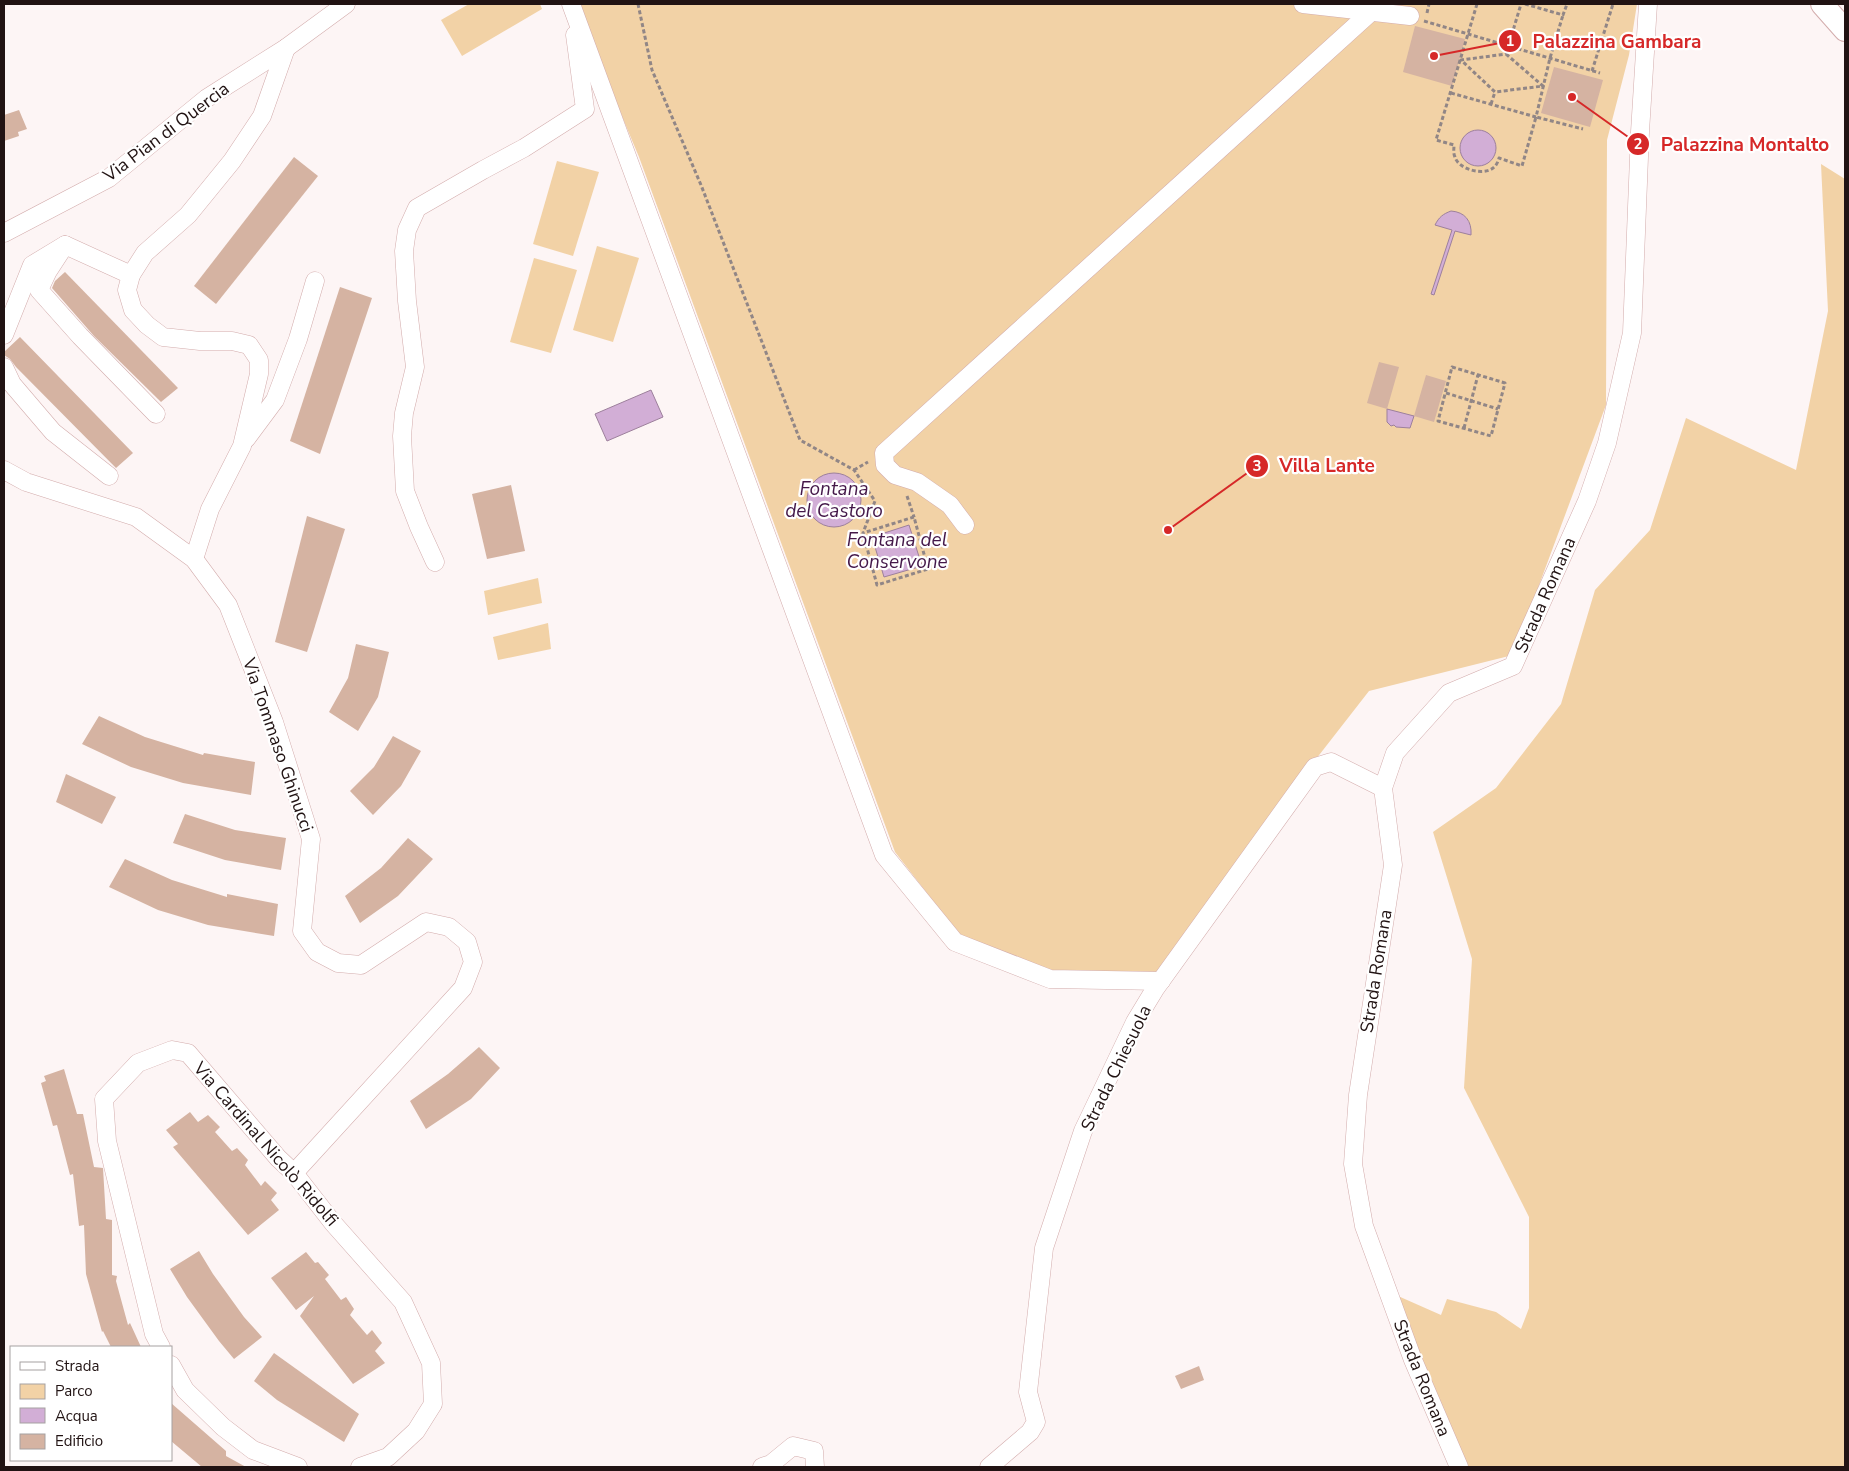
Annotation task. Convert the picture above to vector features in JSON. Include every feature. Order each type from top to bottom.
[{"type":"main road","points":[[1822,4],[1845,30]]},
{"type":"street","name":"Via Pian di Quercia","points":[[4,233],[109,178],[207,98],[286,48],[346,4]]},
{"type":"street","points":[[435,562],[405,491],[402,436],[404,413],[415,367],[407,301],[404,252],[407,230],[417,208],[524,148],[585,109],[571,4]]},
{"type":"street","points":[[571,4],[884,855],[955,942],[1050,979],[1160,981]]},
{"type":"street","points":[[1304,4],[1410,16]]},
{"type":"street","name":"Strada Romana","points":[[1459,1467],[1413,1360],[1364,1226],[1353,1164],[1358,1095],[1393,865],[1383,788],[1395,753],[1449,693],[1513,666],[1587,501],[1607,443],[1632,333],[1640,132],[1648,4]]},
{"type":"street","points":[[965,525],[950,505],[917,482],[895,475],[885,465],[884,454],[1372,11]]},
{"type":"street","points":[[242,446],[259,374],[259,360],[249,345],[232,341],[200,341],[163,337],[147,326],[133,310],[127,290],[131,275],[145,253],[188,215],[232,162],[262,116],[286,48]]},
{"type":"street","points":[[65,245],[131,275]]},
{"type":"street","points":[[4,335],[32,265],[65,245]]},
{"type":"street","points":[[65,245],[48,271],[39,290],[80,336],[156,414]]},
{"type":"street","points":[[194,559],[210,509],[242,446],[275,400],[298,339],[315,281]]},
{"type":"street","points":[[4,367],[12,384],[53,432],[109,476]]},
{"type":"street","name":"Via Tommaso Ghinucci","points":[[4,470],[26,482],[136,516],[194,559],[228,605],[274,722],[311,839],[302,932],[317,952],[338,963],[361,965],[426,922],[449,927],[467,942],[473,962],[463,988],[294,1173]]},
{"type":"street","name":"Strada Chiesuola","points":[[989,1467],[1030,1432],[1036,1422],[1028,1392],[1044,1248],[1084,1132],[1135,1022],[1160,981],[1315,767],[1331,762],[1383,788]]},
{"type":"street","name":"Via Cardinal Nicolò Ridolfi","points":[[160,1346],[154,1334],[107,1141],[104,1099],[138,1063],[172,1050],[188,1053],[278,1158],[294,1173],[333,1223],[402,1302],[431,1363],[433,1404],[416,1431],[388,1457],[360,1467]]},
{"type":"street","points":[[172,1367],[185,1390],[223,1428],[253,1450],[298,1467]]},
{"type":"street","points":[[762,1467],[771,1464],[793,1446],[814,1452],[816,1467]]},
{"type":"path","points":[[638,4],[652,70],[701,185],[800,440],[854,470],[875,501],[863,533],[877,585],[928,569],[914,517],[863,533]]},
{"type":"path","points":[[1477,4],[1452,93],[1436,140],[1454,145],[1456,160],[1467,168],[1487,171],[1493,168],[1499,158],[1522,166],[1550,58],[1567,4]]},
{"type":"path","points":[[1506,54],[1521,4]]},
{"type":"path","points":[[1526,4],[1563,15]]},
{"type":"path","points":[[1592,71],[1613,4]]},
{"type":"path","points":[[1410,16],[1600,73]]},
{"type":"path","points":[[1461,60],[1506,54],[1543,86]]},
{"type":"path","points":[[1461,60],[1495,92]]},
{"type":"path","points":[[1495,92],[1543,86]]},
{"type":"path","points":[[1491,104],[1495,92]]},
{"type":"path","points":[[1452,93],[1583,129]]},
{"type":"path","points":[[1452,367],[1505,382],[1491,436],[1438,421],[1446,393],[1452,367]]},
{"type":"path","points":[[1464,428],[1478,375]]},
{"type":"path","points":[[1446,393],[1498,409]]},
{"type":"green space","points":[[469,4],[540,4],[542,9],[462,56],[441,20]]},
{"type":"green space","points":[[575,4],[1637,4],[1629,55],[1607,140],[1606,405],[1513,655],[1369,691],[1260,831],[1159,972],[1050,974],[961,937],[895,852],[639,157]]},
{"type":"green space","points":[[557,161],[599,172],[573,256],[533,244]]},
{"type":"green space","points":[[1821,164],[1845,179],[1845,1467],[1466,1467],[1398,1296],[1441,1315],[1447,1299],[1496,1312],[1521,1329],[1529,1308],[1529,1217],[1464,1088],[1472,959],[1433,832],[1496,788],[1561,704],[1595,590],[1650,530],[1686,418],[1796,470],[1828,311]]},
{"type":"green space","points":[[597,246],[639,258],[613,342],[573,330]]},
{"type":"green space","points":[[534,258],[577,270],[551,353],[510,342]]},
{"type":"green space","points":[[538,578],[542,603],[488,615],[484,591]]},
{"type":"green space","points":[[548,623],[551,649],[498,660],[493,637]]},
{"type":"water","points":[[1478,130],[1485,131],[1491,135],[1495,141],[1495,155],[1491,161],[1485,165],[1478,166],[1471,165],[1465,161],[1461,155],[1460,148],[1461,141],[1465,135],[1471,131]]},
{"type":"water","points":[[1451,211],[1460,213],[1467,218],[1471,235],[1455,231],[1434,295],[1431,294],[1452,230],[1435,225],[1442,216]]},
{"type":"water","points":[[651,390],[663,417],[607,441],[595,414]]},
{"type":"water","points":[[1387,409],[1414,416],[1410,428],[1391,426],[1387,422]]},
{"type":"water","name":"Fontana del Castoro","points":[[829,473],[839,473],[849,477],[857,485],[861,500],[857,515],[849,523],[839,527],[829,527],[819,523],[811,515],[807,505],[807,495],[811,485],[819,477]]},
{"type":"water","name":"Fontana del Conservone","points":[[909,525],[922,566],[884,577],[872,537]]},
{"type":"building","points":[[1415,26],[1465,39],[1452,86],[1403,72]]},
{"type":"building","points":[[1554,67],[1603,80],[1590,127],[1541,113]]},
{"type":"building","points":[[19,110],[27,129],[18,132],[19,136],[4,141],[4,115]]},
{"type":"building","points":[[294,157],[318,176],[216,304],[194,286]]},
{"type":"building","points":[[65,272],[178,388],[161,402],[94,336],[52,288],[55,281]]},
{"type":"building","points":[[340,287],[372,298],[320,454],[290,441]]},
{"type":"building","points":[[20,337],[133,453],[116,468],[4,355],[4,352]]},
{"type":"building","points":[[1379,362],[1399,367],[1387,409],[1367,403]]},
{"type":"building","points":[[1426,375],[1446,381],[1434,422],[1414,416]]},
{"type":"building","points":[[511,485],[525,551],[487,559],[472,494]]},
{"type":"building","points":[[307,516],[345,529],[307,652],[275,642]]},
{"type":"building","points":[[356,644],[389,652],[378,697],[358,731],[329,712],[348,678]]},
{"type":"building","points":[[99,716],[145,737],[203,755],[204,753],[255,762],[251,795],[183,783],[131,767],[82,744]]},
{"type":"building","points":[[393,736],[421,751],[401,786],[373,815],[350,791],[374,767]]},
{"type":"building","points":[[66,774],[116,797],[102,824],[56,802]]},
{"type":"building","points":[[185,814],[235,830],[286,838],[281,870],[225,860],[173,843]]},
{"type":"building","points":[[408,838],[433,859],[398,896],[360,923],[345,896],[381,868]]},
{"type":"building","points":[[125,859],[172,880],[227,897],[227,894],[278,904],[274,936],[208,925],[158,910],[109,887]]},
{"type":"building","points":[[479,1047],[500,1068],[471,1099],[426,1129],[410,1101],[448,1074]]},
{"type":"building","points":[[64,1069],[77,1114],[83,1114],[94,1167],[103,1168],[106,1219],[112,1220],[112,1275],[117,1276],[116,1281],[128,1325],[130,1323],[141,1346],[110,1346],[102,1332],[86,1274],[84,1225],[79,1226],[73,1174],[70,1175],[57,1125],[53,1126],[41,1083],[46,1081],[44,1076]]},
{"type":"building","points":[[190,1112],[198,1122],[208,1115],[220,1127],[215,1132],[232,1151],[237,1148],[248,1160],[245,1165],[261,1186],[265,1181],[277,1193],[271,1200],[279,1210],[248,1235],[173,1147],[178,1144],[166,1130]]},
{"type":"building","points":[[199,1251],[244,1317],[262,1337],[234,1359],[187,1297],[170,1269]]},
{"type":"building","points":[[306,1252],[329,1275],[325,1279],[341,1300],[346,1297],[354,1309],[350,1315],[367,1335],[372,1330],[382,1343],[375,1351],[385,1363],[353,1384],[300,1316],[314,1296],[296,1310],[271,1278]]},
{"type":"building","points":[[274,1353],[359,1414],[344,1442],[277,1400],[254,1381]]},
{"type":"building","points":[[1199,1366],[1204,1380],[1181,1389],[1175,1376]]},
{"type":"building","points":[[172,1404],[226,1451],[226,1456],[246,1467],[202,1467],[172,1442]]},
{"type":"place","name":"Palazzina Gambara","points":[[1434,56]]},
{"type":"place","name":"Palazzina Montalto","points":[[1572,97]]},
{"type":"place","name":"Villa Lante","points":[[1168,530]]}]
